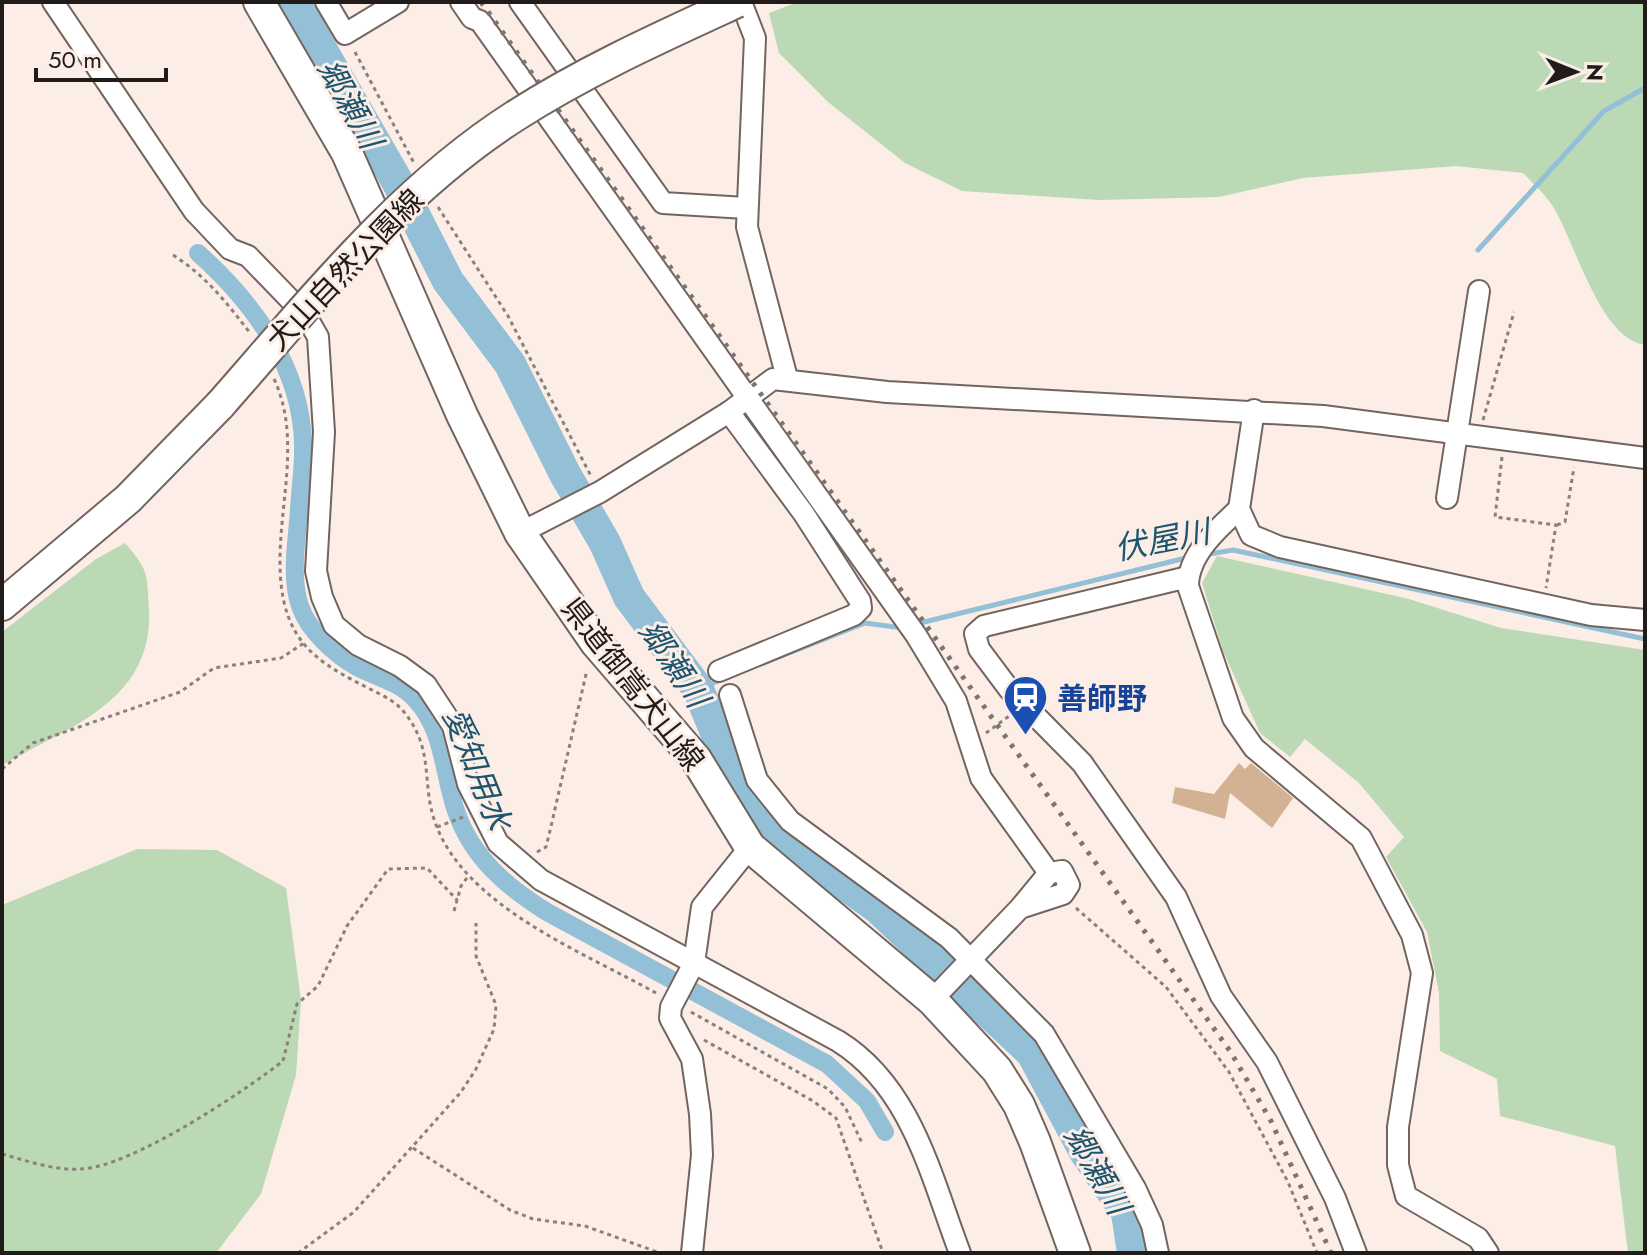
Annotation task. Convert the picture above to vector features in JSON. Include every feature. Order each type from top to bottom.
[{"type":"main road","name":"県道御嵩犬山線","points":[[259,2],[347,153],[462,415],[520,533],[596,643],[696,759],[750,847],[937,995],[997,1070],[1019,1105],[1075,1253]]},
{"type":"main road","name":"犬山自然公園線","points":[[2,605],[128,499],[220,405],[306,307],[420,189],[513,117],[608,62],[739,2]]},
{"type":"street","points":[[53,2],[194,211],[230,249],[248,256],[306,316],[318,337],[324,432],[316,571],[322,597],[334,625],[358,645],[400,666],[426,685],[453,726],[468,784],[498,843],[530,872],[855,1051],[887,1085],[910,1121],[960,1253]]},
{"type":"street","points":[[326,2],[345,34],[398,2]]},
{"type":"street","points":[[461,2],[486,30],[916,635],[956,701],[981,778],[1049,873]]},
{"type":"street","points":[[520,2],[663,203],[746,208]]},
{"type":"street","points":[[739,2],[755,38],[747,227],[787,378]]},
{"type":"street","points":[[1447,498],[1479,291]]},
{"type":"street","points":[[520,533],[600,492],[729,412],[763,384],[787,378],[887,392],[1254,410],[1457,433],[1484,444],[1645,458]]},
{"type":"street","points":[[1254,410],[1239,509],[1251,535],[1280,547],[1591,615],[1645,620]]},
{"type":"street","points":[[719,671],[854,615],[861,608],[860,601],[804,514],[729,412]]},
{"type":"street","points":[[1239,509],[1207,541],[1188,577],[1233,718],[1254,748],[1361,838],[1412,935],[1422,973],[1402,1087],[1398,1165],[1406,1196],[1478,1238],[1488,1253]]},
{"type":"street","points":[[1188,577],[984,626],[975,634],[979,649],[1025,705],[1082,763],[1176,897],[1221,996],[1267,1062],[1335,1198],[1356,1253]]},
{"type":"street","points":[[730,695],[757,780],[790,821],[859,870],[973,959],[1044,1034],[1135,1188],[1152,1225],[1158,1253]]},
{"type":"street","points":[[692,1253],[702,1155],[700,1114],[689,1050],[670,1018],[694,963],[702,907],[750,847]]},
{"type":"street","points":[[937,995],[1049,873],[1062,871],[1068,877],[1069,885],[1063,894],[1020,908]]},
{"type":"path","points":[[345,34],[416,166]]},
{"type":"path","points":[[437,206],[508,316],[600,492]]},
{"type":"path","points":[[1514,312],[1484,444],[1503,454],[1495,517],[1556,525],[1565,522],[1575,464]]},
{"type":"path","points":[[1543,604],[1556,525]]},
{"type":"path","points":[[2,769],[33,743],[180,692],[214,668],[281,658],[304,643]]},
{"type":"path","points":[[526,847],[534,852],[546,847],[582,700],[590,652],[596,643]]},
{"type":"path","points":[[970,744],[1025,705]]},
{"type":"path","points":[[437,827],[480,810]]},
{"type":"path","points":[[2,1154],[67,1169],[94,1168],[128,1155],[204,1115],[283,1061],[297,1004],[318,986],[347,926],[388,869],[427,868],[457,900]]},
{"type":"path","points":[[454,911],[469,875]]},
{"type":"path","points":[[1063,894],[1166,987],[1229,1072],[1288,1182],[1317,1253]]},
{"type":"path","points":[[298,1253],[354,1212],[461,1092],[476,1069],[494,1029],[496,1005],[476,956],[476,923]]},
{"type":"path","points":[[689,1050],[702,1039],[813,1101],[836,1118],[883,1253]]},
{"type":"path","points":[[412,1147],[510,1210],[533,1219],[585,1226],[660,1253]]},
{"type":"green space","points":[[798,2],[1645,2],[1645,345],[1629,339],[1614,326],[1590,286],[1552,205],[1523,173],[1456,166],[1303,178],[1219,197],[1099,200],[962,191],[905,163],[828,102],[779,53],[769,13]]},
{"type":"green space","points":[[125,543],[143,567],[148,588],[147,641],[137,667],[122,689],[102,707],[2,765],[2,632],[96,559]]},
{"type":"green space","points":[[1217,556],[1409,599],[1501,628],[1645,650],[1645,1253],[1628,1253],[1615,1146],[1500,1116],[1497,1079],[1440,1051],[1439,993],[1427,932],[1386,857],[1404,837],[1359,783],[1305,739],[1290,757],[1260,733],[1223,651],[1202,583]]},
{"type":"green space","points":[[137,849],[217,850],[286,888],[301,1000],[296,1075],[261,1194],[216,1253],[2,1253],[2,905]]},
{"type":"building","points":[[1239,763],[1245,769],[1251,763],[1293,798],[1272,828],[1230,793],[1225,819],[1172,803],[1175,787],[1214,794]]},
{"type":"waterway","name":"郷瀬川","points":[[294,2],[397,181],[448,281],[510,364],[565,474],[605,543],[629,597],[698,689],[739,788],[782,840],[878,908],[1032,1053],[1085,1152],[1127,1213],[1133,1253]]},
{"type":"waterway","points":[[1478,250],[1604,111],[1645,88]]},
{"type":"waterway","name":"愛知用水","points":[[198,253],[255,315],[283,362],[293,388],[300,415],[303,451],[295,571],[297,595],[304,615],[323,641],[340,656],[402,688],[425,711],[442,752],[456,811],[481,857],[518,892],[547,912],[827,1064],[867,1101],[885,1132]]},
{"type":"waterway","name":"伏屋川","points":[[1204,555],[1233,550],[1645,639]]},
{"type":"waterway","name":"伏屋川","points":[[916,624],[1190,557]]},
{"type":"waterway","name":"伏屋川","points":[[761,664],[865,623],[903,628]]},
{"type":"waterway","name":"伏屋川","points":[[698,689],[726,678]]},
{"type":"railway","points":[[481,2],[1230,1051],[1271,1121],[1331,1253]]},
{"type":"place","name":"善師野","points":[[1026,737]]}]
